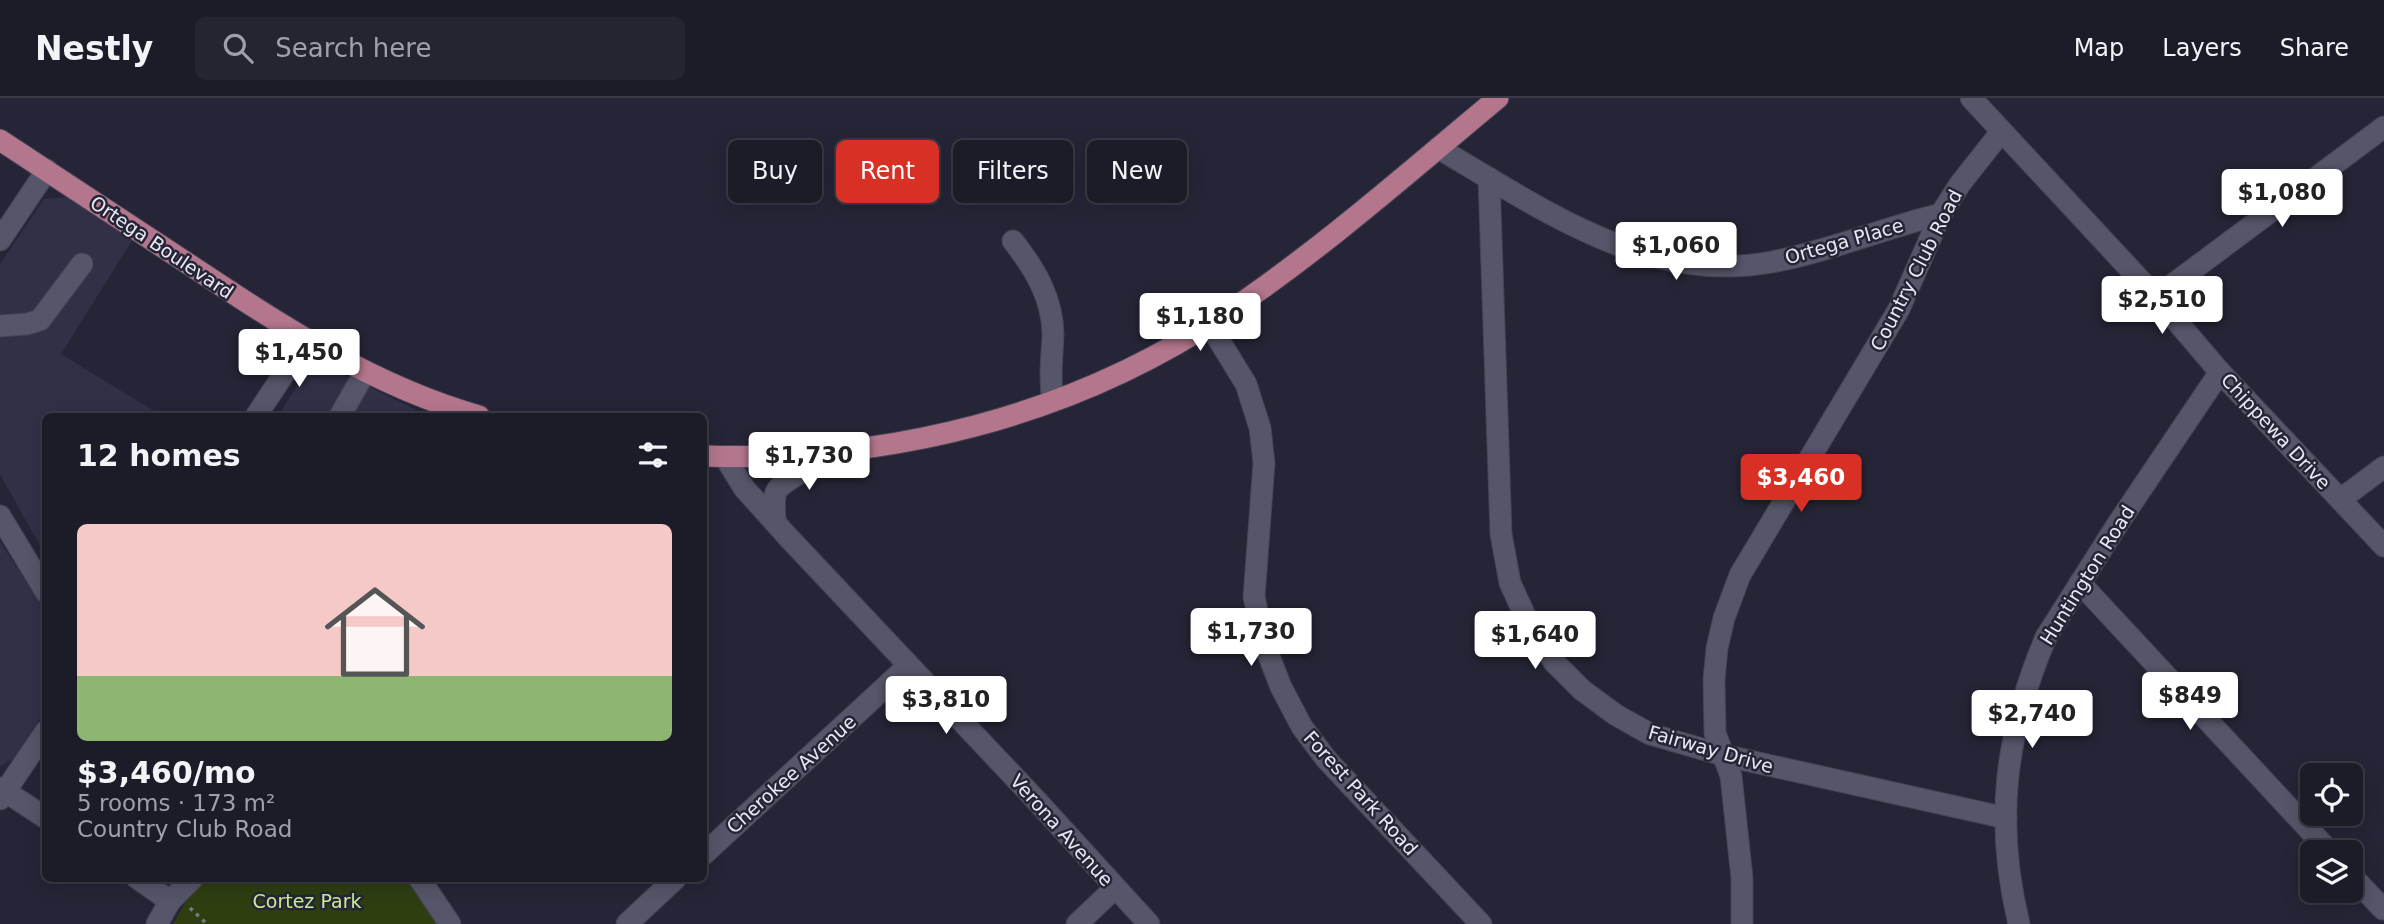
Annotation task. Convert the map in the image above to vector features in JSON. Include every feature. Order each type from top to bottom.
[{"type":"main road","points":[[714,456],[827,454],[942,435],[998,421],[1104,381],[1209,324],[1278,276],[1498,98]]},
{"type":"main road","name":"Ortega Boulevard","points":[[0,140],[248,304],[343,362],[440,410],[460,413]]},
{"type":"street","name":"Chippewa Drive","points":[[1972,98],[2156,297],[2220,372],[2384,545]]},
{"type":"street","points":[[2156,297],[2384,127]]},
{"type":"street","name":"Country Club Road","points":[[1742,924],[1742,877],[1731,776],[1715,733],[1715,670],[1724,618],[1740,575],[1899,309],[1941,214],[1960,184],[2001,132]]},
{"type":"street","name":"Ortega Place","points":[[1438,148],[1596,237],[1647,256],[1682,262],[1724,265],[1769,262],[1813,253],[1941,214]]},
{"type":"street","points":[[0,240],[47,170]]},
{"type":"street","name":"Fairway Drive","points":[[1489,178],[1501,534],[1510,583],[1528,622],[1554,662],[1582,690],[1616,715],[1650,734],[1723,755],[2006,818]]},
{"type":"street","points":[[1013,242],[1033,267],[1047,297],[1053,333],[1050,382],[1053,401]]},
{"type":"street","points":[[0,326],[40,320],[82,264]]},
{"type":"street","name":"Forest Park Road","points":[[1209,324],[1245,384],[1260,428],[1264,463],[1254,597],[1265,646],[1281,687],[1301,727],[1327,760],[1481,924]]},
{"type":"street","points":[[258,413],[307,339]]},
{"type":"street","points":[[342,413],[365,372]]},
{"type":"street","name":"Huntington Road","points":[[2019,924],[2007,861],[2007,777],[2012,743],[2026,690],[2046,637],[2220,372]]},
{"type":"street","points":[[775,521],[774,500],[782,482],[827,454]]},
{"type":"street","name":"Verona Avenue","points":[[714,456],[1149,924]]},
{"type":"street","points":[[2341,499],[2384,467]]},
{"type":"street","points":[[0,516],[42,585]]},
{"type":"street","points":[[2080,583],[2319,840]]},
{"type":"street","name":"Cherokee Avenue","points":[[707,851],[908,666]]},
{"type":"street","points":[[42,737],[2,792],[42,816]]},
{"type":"street","points":[[143,882],[180,904]]},
{"type":"street","points":[[157,924],[180,904],[191,882]]},
{"type":"street","points":[[422,882],[450,924]]},
{"type":"street","points":[[627,924],[672,882]]},
{"type":"street","points":[[2363,887],[2384,909],[2367,924]]},
{"type":"street","points":[[1077,924],[1115,888]]},
{"type":"path","points":[[180,904],[206,924]]},
{"type":"shaded area","points":[[66,197],[133,239],[61,354],[157,413],[42,413],[42,550],[0,474],[0,264],[44,199]]},
{"type":"shaded area","points":[[326,366],[423,413],[280,413],[304,375]]},
{"type":"shaded area","points":[[0,542],[42,605],[42,715],[14,759],[0,766]]},
{"type":"green space","name":"Cortez Park","points":[[203,882],[411,882],[441,924],[173,924],[183,906]]}]
